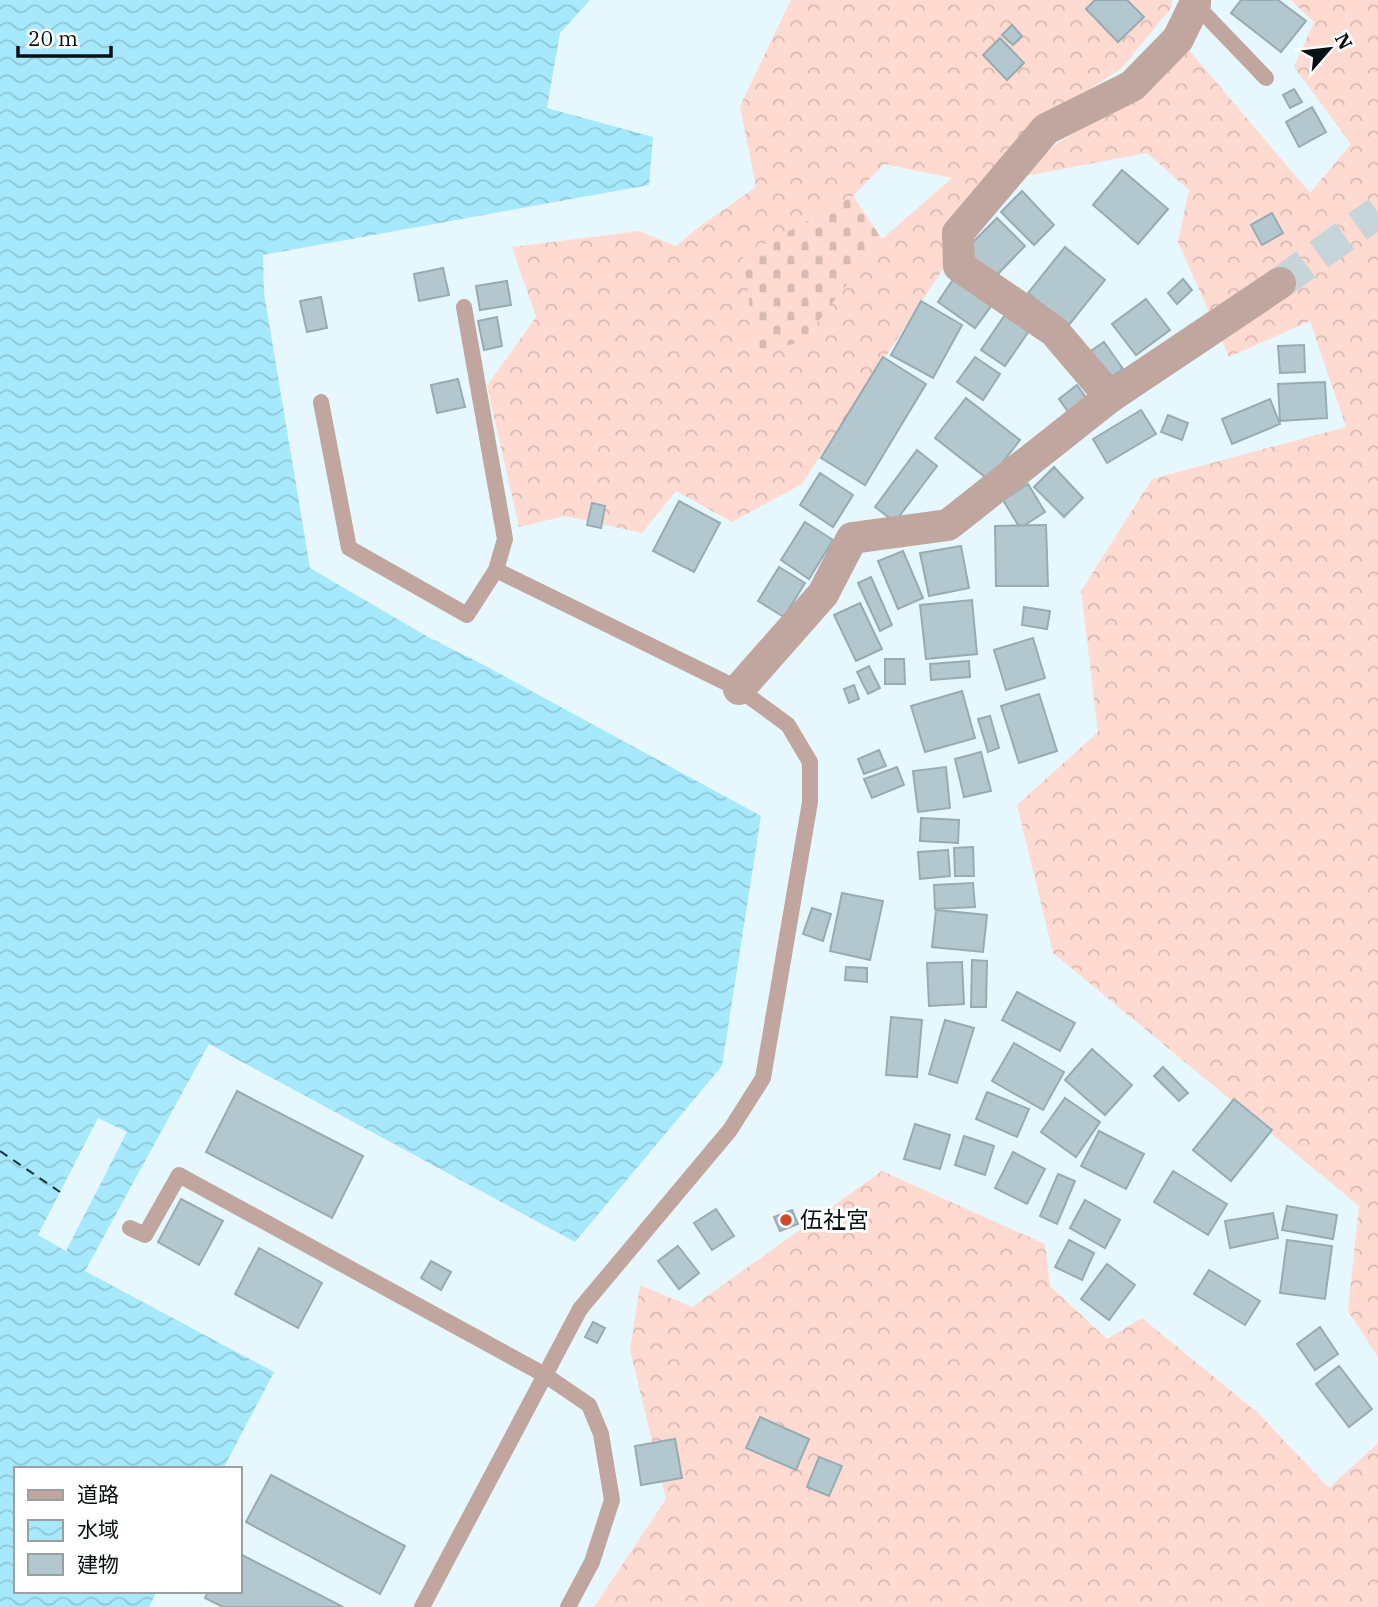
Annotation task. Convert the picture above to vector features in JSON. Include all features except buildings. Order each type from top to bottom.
[{"type":"street","points":[[1110,397],[1054,331],[960,266],[958,233],[1046,129],[1132,86],[1178,39],[1195,2]]},
{"type":"street","points":[[739,689],[822,593],[852,538],[948,525],[1110,397],[1279,283]]},
{"type":"lane","points":[[1195,2],[1266,78]]},
{"type":"lane","points":[[321,402],[349,548],[467,615],[496,570],[505,539],[464,307]]},
{"type":"lane","points":[[422,1607],[580,1309],[730,1130],[763,1078],[810,802],[810,762],[788,726],[739,689],[496,570]]},
{"type":"lane","points":[[130,1228],[145,1236],[178,1175],[545,1375],[589,1405],[601,1434],[612,1500],[592,1562],[568,1607]]},
{"type":"green space","points":[[791,0],[1172,0],[1172,7],[1122,68],[1028,129],[949,229],[943,269],[802,484],[732,522],[676,491],[642,533],[565,516],[519,527],[487,386],[536,317],[512,247],[639,231],[676,246],[756,187],[740,106]],"holes":[[[884,164],[952,178],[882,239],[803,340],[744,256],[853,196]]]},
{"type":"green space","points":[[1291,0],[1378,0],[1378,1357],[1348,1311],[1359,1206],[1053,953],[1017,805],[1098,732],[1081,591],[1152,479],[1346,427],[1310,321],[1229,357],[1178,242],[1189,190],[1147,153],[1020,177],[1059,142],[1140,93],[1189,50],[1310,193],[1351,144],[1294,67],[1314,22]]},
{"type":"green space","points":[[853,196],[882,239],[803,341],[756,355],[743,256]]},
{"type":"green space","points":[[882,1171],[1045,1244],[1050,1286],[1107,1339],[1142,1318],[1258,1413],[1329,1488],[1378,1443],[1378,1607],[594,1607],[666,1499],[630,1350],[640,1285],[692,1307]]},
{"type":"water","points":[[0,0],[590,0],[560,33],[547,108],[653,137],[649,185],[263,255],[264,293],[310,568],[428,637],[761,816],[722,1066],[575,1242],[209,1044],[85,1271],[274,1372],[224,1467],[14,1467],[14,1593],[156,1593],[149,1607],[0,1607]]},
{"type":"pier","points":[[98,1118],[127,1132],[66,1251],[38,1235]]},
{"type":"ferry route","points":[[0,1151],[60,1192]]},
{"type":"tunnel","points":[[1280,283],[1378,212]]},
{"type":"place","name":"伍社宮","points":[[786,1220]]}]
